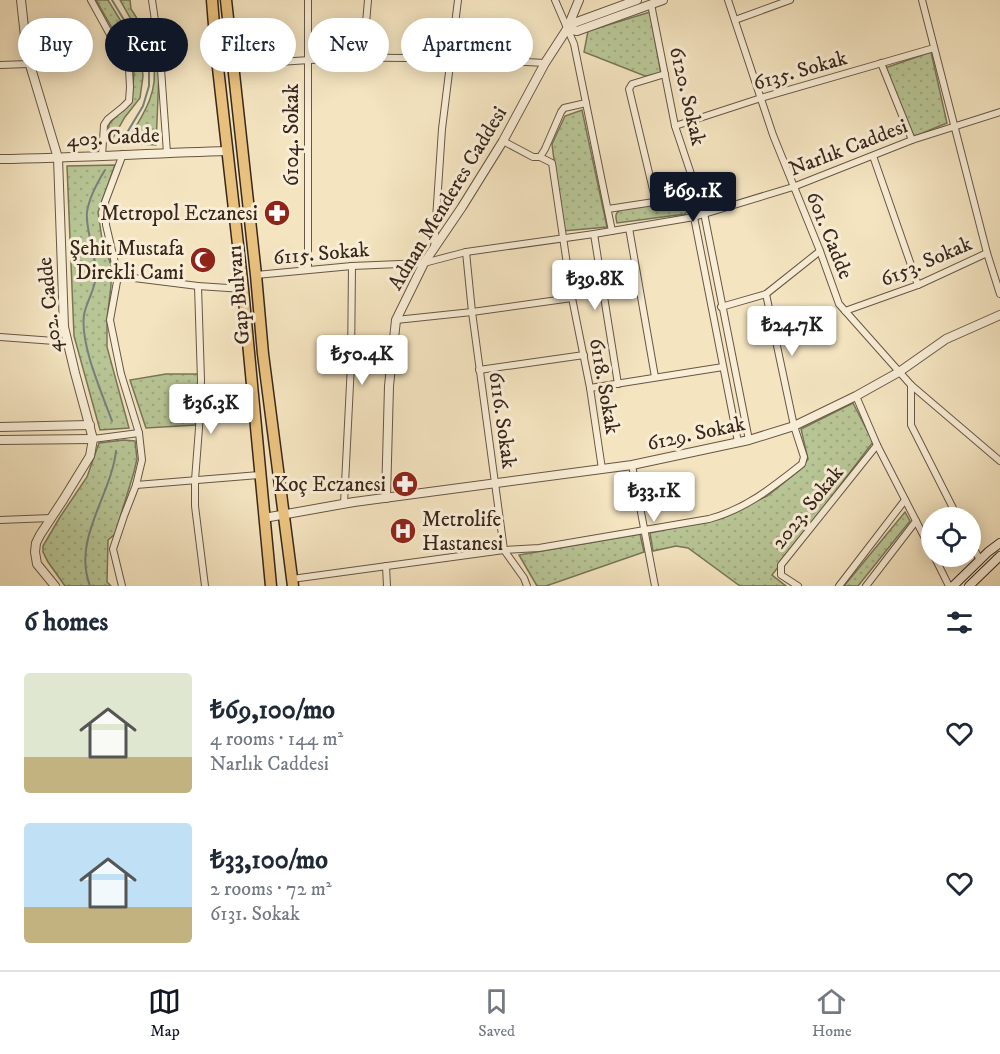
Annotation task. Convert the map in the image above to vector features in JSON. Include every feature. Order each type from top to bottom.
[{"type":"highway","name":"Gap Bulvarı","points":[[212,0],[243,289],[270,586]]},
{"type":"highway","name":"Gap Bulvarı","points":[[226,0],[228,18]]},
{"type":"highway","name":"Gap Bulvarı","points":[[233,72],[263,354],[292,583]]},
{"type":"main road","points":[[981,559],[1000,543]]},
{"type":"main road","points":[[969,586],[1000,555]]},
{"type":"main road","points":[[951,586],[972,567]]},
{"type":"street","name":"402. Cadde","points":[[21,0],[23,18]]},
{"type":"street","points":[[91,0],[105,25]]},
{"type":"street","points":[[152,0],[155,18]]},
{"type":"street","name":"6104. Sokak","points":[[308,0],[308,270]]},
{"type":"street","points":[[366,18],[368,0]]},
{"type":"street","points":[[456,18],[458,0]]},
{"type":"street","points":[[555,0],[574,44],[612,231]]},
{"type":"street","name":"Adnan Menderes Caddesi","points":[[386,498],[389,386],[396,320],[424,263],[503,141],[545,63],[567,29],[579,0]]},
{"type":"street","points":[[567,29],[574,23],[637,0]]},
{"type":"street","points":[[567,29],[577,31],[663,0]]},
{"type":"street","name":"601. Cadde","points":[[728,0],[773,135],[839,304],[911,385],[1000,461]]},
{"type":"street","points":[[735,20],[790,0]]},
{"type":"street","points":[[922,0],[987,253],[1000,294]]},
{"type":"street","name":"6120. Sokak","points":[[651,4],[675,126],[704,213],[749,440]]},
{"type":"street","name":"6135. Sokak","points":[[675,126],[761,98],[934,48]]},
{"type":"street","points":[[296,61],[307,60]]},
{"type":"street","points":[[533,62],[545,63]]},
{"type":"street","points":[[881,63],[912,140]]},
{"type":"street","points":[[0,65],[18,64]]},
{"type":"street","name":"402. Cadde","points":[[31,72],[58,158],[64,327],[93,439]]},
{"type":"street","points":[[102,156],[104,125],[129,100],[129,72]]},
{"type":"street","points":[[161,72],[167,153]]},
{"type":"street","points":[[434,249],[442,129],[449,72]]},
{"type":"street","points":[[608,209],[654,202],[655,198],[629,89],[632,84],[665,74]]},
{"type":"street","points":[[503,141],[533,157],[540,157],[564,108],[586,103]]},
{"type":"street","name":"Narlık Caddesi","points":[[424,263],[466,252],[694,217],[793,187],[912,140],[1000,112]]},
{"type":"street","name":"403. Cadde","points":[[0,159],[228,151]]},
{"type":"street","points":[[122,586],[113,549],[136,485],[142,460],[139,433],[121,374],[110,320],[118,276],[106,225],[105,202],[123,154]]},
{"type":"street","points":[[873,156],[918,285]]},
{"type":"street","name":"6118. Sokak","points":[[540,157],[552,163],[562,238],[591,388],[602,469]]},
{"type":"street","points":[[694,217],[738,442]]},
{"type":"street","points":[[629,228],[655,377]]},
{"type":"street","points":[[594,234],[618,384]]},
{"type":"street","points":[[721,307],[766,294],[820,251]]},
{"type":"street","name":"6116. Sokak","points":[[466,252],[479,370],[504,550],[527,586]]},
{"type":"street","name":"6153. Sokak","points":[[845,311],[918,285],[987,253]]},
{"type":"street","name":"6115. Sokak","points":[[256,275],[352,266],[424,263]]},
{"type":"street","points":[[344,504],[351,364],[352,266]]},
{"type":"street","points":[[118,276],[243,289]]},
{"type":"street","points":[[198,286],[201,380],[195,506],[205,586]]},
{"type":"street","points":[[292,583],[386,566],[504,550],[539,548],[710,519],[726,515],[767,492],[802,464],[804,457],[794,426],[766,294]]},
{"type":"street","points":[[396,320],[572,298]]},
{"type":"street","name":"6129. Sokak","points":[[264,518],[344,504],[632,465],[749,440],[794,426],[856,396],[899,372],[946,339],[1000,315]]},
{"type":"street","points":[[0,337],[68,342]]},
{"type":"street","points":[[479,370],[584,355]]},
{"type":"street","points":[[591,388],[723,367]]},
{"type":"street","points":[[911,385],[911,425],[952,507]]},
{"type":"street","points":[[856,396],[877,445],[921,531]]},
{"type":"street","points":[[0,427],[90,425]]},
{"type":"street","points":[[0,440],[93,439],[139,433]]},
{"type":"street","points":[[55,586],[37,564],[36,543],[90,456],[93,439]]},
{"type":"street","name":"2023. Sokak","points":[[798,586],[781,575],[781,565],[877,445]]},
{"type":"street","points":[[632,465],[655,586]]},
{"type":"street","points":[[136,485],[260,475]]},
{"type":"street","points":[[838,586],[905,500]]},
{"type":"street","points":[[0,520],[51,518]]},
{"type":"street","points":[[867,586],[916,521]]},
{"type":"street","points":[[386,566],[387,586]]},
{"type":"street","points":[[940,567],[951,586]]},
{"type":"green space","points":[[96,0],[108,0],[119,18],[106,18]]},
{"type":"green space","points":[[120,0],[130,0],[131,9],[137,18],[130,18]]},
{"type":"green space","points":[[650,12],[661,74],[645,76],[584,52],[588,31]]},
{"type":"green space","points":[[931,52],[947,123],[913,137],[885,68]]},
{"type":"green space","points":[[134,72],[143,72],[140,98],[125,117],[110,143],[109,124],[132,100]]},
{"type":"green space","points":[[154,72],[159,72],[156,145],[126,143],[143,115],[154,85]]},
{"type":"green space","points":[[582,110],[607,227],[563,231],[552,144],[565,116]]},
{"type":"green space","points":[[115,165],[98,212],[102,239],[111,265],[107,347],[129,428],[100,430],[74,336],[67,166]]},
{"type":"green space","points":[[687,202],[685,214],[617,223],[616,214],[622,209]]},
{"type":"green space","points":[[166,374],[198,374],[196,425],[146,428],[130,380]]},
{"type":"green space","points":[[853,403],[873,442],[772,575],[786,586],[740,586],[688,548],[676,546],[653,551],[650,533],[727,516],[767,496],[801,469],[808,459],[801,429]]},
{"type":"green space","points":[[135,441],[137,459],[115,534],[108,540],[107,582],[111,586],[65,586],[48,562],[43,546],[87,477],[99,443]]},
{"type":"green space","points":[[905,512],[910,521],[858,586],[844,586]]},
{"type":"green space","points":[[640,534],[644,552],[546,586],[537,586],[519,555]]},
{"type":"waterway","points":[[112,0],[123,18]]},
{"type":"waterway","points":[[122,141],[143,106],[149,86],[149,72]]},
{"type":"waterway","points":[[105,170],[94,191],[87,212],[96,276],[85,310],[84,327],[88,354],[112,421]]},
{"type":"waterway","points":[[90,586],[86,569],[89,534],[113,468],[116,451]]},
{"type":"place","name":"Metropol Eczanesi","points":[[277,213]]},
{"type":"place","name":"Şehit Mustafa Direkli Cami","points":[[203,260]]},
{"type":"place","name":"Koç Eczanesi","points":[[405,484]]},
{"type":"place","name":"Metrolife Hastanesi","points":[[403,531]]}]
